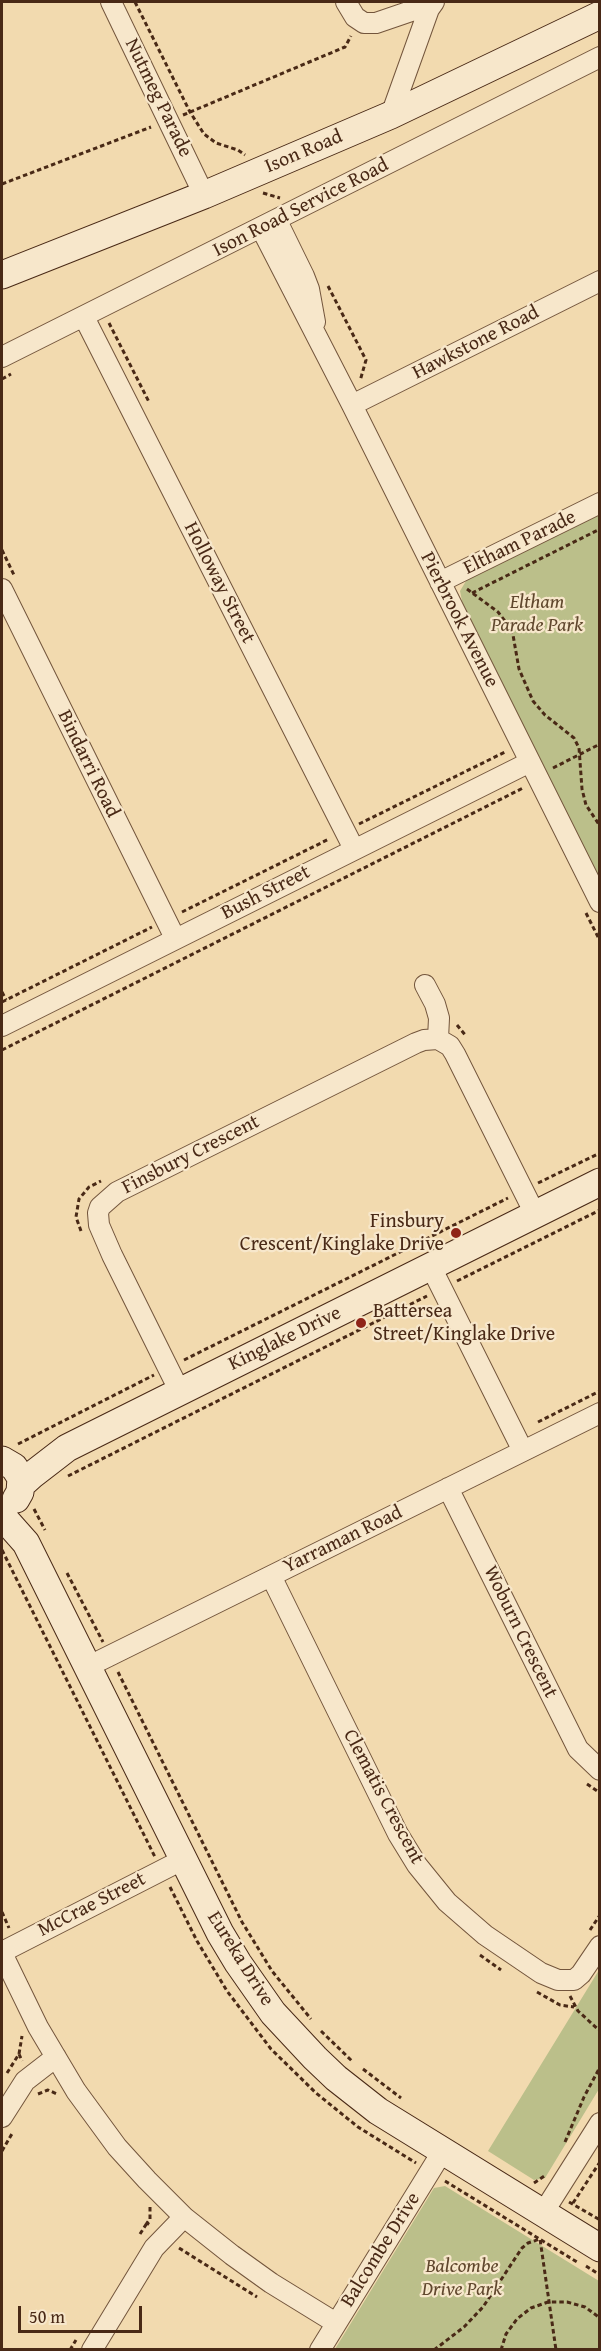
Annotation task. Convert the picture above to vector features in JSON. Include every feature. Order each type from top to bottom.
[{"type":"street","name":"Nutmeg Parade","points":[[111,2],[204,195]]},
{"type":"street","points":[[346,2],[354,17],[364,23],[376,23],[432,5]]},
{"type":"street","points":[[391,116],[432,5]]},
{"type":"street","name":"Ison Road","points":[[2,275],[204,195],[391,116],[600,15]]},
{"type":"street","name":"Ison Road Service Road","points":[[2,357],[600,57]]},
{"type":"street","name":"Pierbrook Avenue","points":[[269,224],[309,289],[317,339],[360,401],[448,578],[527,769],[600,902]]},
{"type":"street","name":"Hawkstone Road","points":[[360,401],[600,281]]},
{"type":"street","name":"Holloway Street","points":[[84,316],[354,849]]},
{"type":"street","name":"Eltham Parade","points":[[448,578],[600,503]]},
{"type":"street","name":"Bindarri Road","points":[[2,589],[175,939]]},
{"type":"street","name":"Bush Street","points":[[2,1026],[354,849],[527,769]]},
{"type":"street","points":[[425,984],[440,1018],[438,1038],[450,1046],[455,1054],[530,1202]]},
{"type":"street","name":"Finsbury Crescent","points":[[172,1374],[102,1233],[98,1213],[104,1202],[117,1192],[416,1043],[438,1038]]},
{"type":"street","name":"Kinglake Drive","points":[[13,1485],[172,1374],[436,1278],[530,1202],[600,1182]]},
{"type":"street","points":[[436,1278],[523,1450]]},
{"type":"street","name":"Yarraman Road","points":[[99,1661],[600,1413]]},
{"type":"street","name":"Eureka Drive","points":[[13,1485],[37,1541],[99,1661],[184,1859],[238,1963],[273,2013],[322,2065],[357,2095],[398,2124],[436,2162],[542,2226],[600,2248]]},
{"type":"street","name":"Woburn Crescent","points":[[448,1488],[578,1749],[600,1770]]},
{"type":"street","name":"Clematis Crescent","points":[[270,1576],[398,1834],[417,1865],[447,1902],[485,1935],[541,1973],[558,1980],[566,1982],[574,1980],[581,1974],[600,1946]]},
{"type":"street","name":"McCrae Street","points":[[7,1949],[184,1859]]},
{"type":"street","points":[[7,1949],[38,2027],[76,2091],[117,2147],[184,2217],[271,2283],[336,2323]]},
{"type":"street","points":[[2,2117],[25,2081],[56,2057]]},
{"type":"street","points":[[542,2226],[600,2123]]},
{"type":"street","name":"Balcombe Drive","points":[[320,2349],[436,2162]]},
{"type":"street","points":[[92,2349],[154,2248],[184,2217]]},
{"type":"path","points":[[135,2],[190,112],[204,134],[216,142],[238,150],[245,156],[262,192],[270,197],[288,199],[298,210]]},
{"type":"path","points":[[2,183],[190,112],[345,47],[361,21]]},
{"type":"path","points":[[324,279],[366,360],[360,382],[360,401]]},
{"type":"path","points":[[471,593],[600,530]]},
{"type":"path","points":[[448,578],[498,612],[508,625],[513,635],[525,687],[545,715],[574,738],[580,754],[582,789],[586,805],[600,826]]},
{"type":"path","points":[[527,769],[580,754],[600,744]]},
{"type":"path","points":[[2,992],[4,1001],[505,752],[527,769]]},
{"type":"path","points":[[2,1050],[523,788],[527,769]]},
{"type":"path","points":[[440,1018],[452,1021],[460,1028],[470,1044]]},
{"type":"path","points":[[37,1541],[13,1485],[172,1374],[530,1202],[600,1153]]},
{"type":"path","points":[[83,1236],[76,1217],[79,1199],[89,1187],[105,1178]]},
{"type":"path","points":[[67,1476],[436,1278],[600,1210]]},
{"type":"path","points":[[172,1374],[180,1349]]},
{"type":"path","points":[[148,1366],[172,1374]]},
{"type":"path","points":[[65,1569],[99,1661],[248,1932],[272,1971],[307,2015],[354,2062]]},
{"type":"path","points":[[2,1912],[7,1949]]},
{"type":"path","points":[[479,1954],[505,1972]]},
{"type":"path","points":[[533,1990],[560,2005],[574,2007]]},
{"type":"path","points":[[578,2012],[600,2031]]},
{"type":"path","points":[[563,2147],[584,2097],[600,2067]]},
{"type":"path","points":[[362,2069],[404,2100]]},
{"type":"path","points":[[399,2153],[436,2162],[542,2226],[600,2275]]},
{"type":"path","points":[[573,2204],[600,2162]]},
{"type":"path","points":[[534,2183],[552,2169]]},
{"type":"path","points":[[542,2226],[548,2302],[556,2349]]},
{"type":"path","points":[[435,2349],[464,2327],[483,2307],[522,2248],[542,2226]]},
{"type":"path","points":[[501,2349],[506,2334],[517,2319],[531,2308],[548,2302],[567,2302],[585,2307],[600,2318]]},
{"type":"green space","name":"Eltham Parade Park","points":[[599,513],[599,881],[463,606],[460,591],[466,581],[473,576]]},
{"type":"green space","points":[[599,1970],[599,2089],[545,2178],[534,2180],[488,2151]]},
{"type":"green space","name":"Balcombe Drive Park","points":[[445,2186],[599,2281],[599,2349],[335,2349],[434,2188]]},
{"type":"place","name":"Finsbury Crescent/Kinglake Drive","points":[[456,1233]]},
{"type":"place","name":"Battersea Street/Kinglake Drive","points":[[361,1323]]}]
